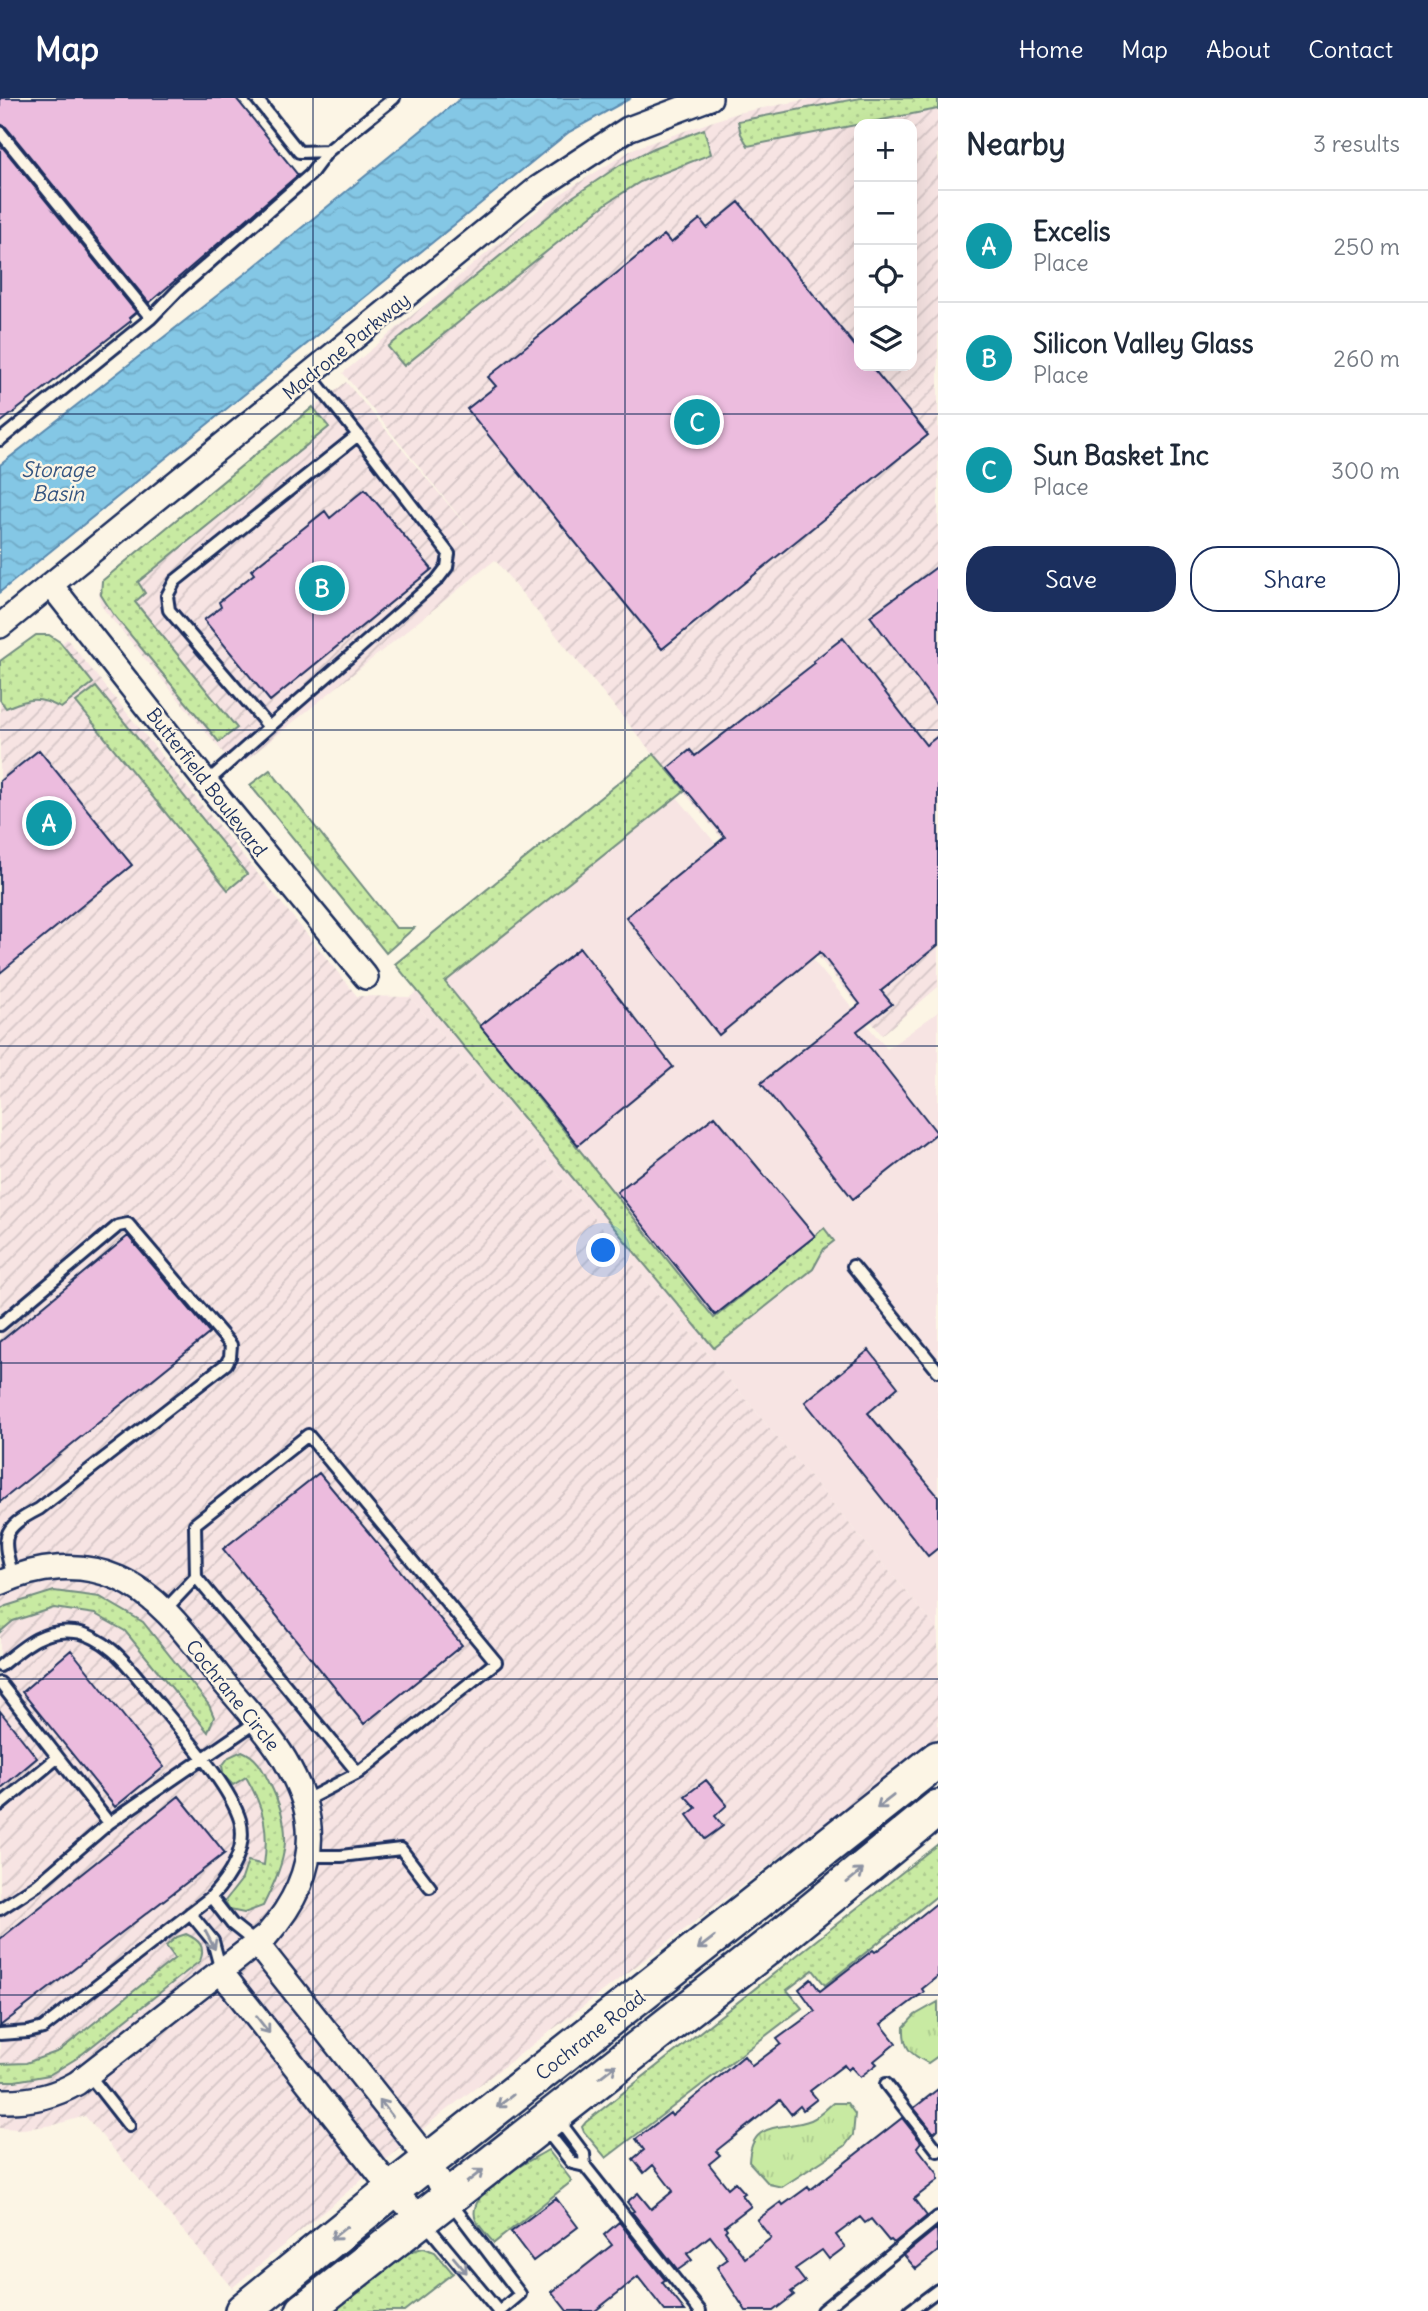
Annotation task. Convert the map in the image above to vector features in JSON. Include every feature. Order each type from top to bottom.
[{"type":"main road","name":"Cochrane Road","points":[[243,2311],[938,1759]]},
{"type":"main road","name":"Cochrane Road","points":[[304,2311],[779,1938],[938,1808]]},
{"type":"street","name":"Madrone Parkway","points":[[0,626],[538,188],[628,129],[710,98]]},
{"type":"street","name":"Butterfield Boulevard","points":[[51,585],[366,977]]},
{"type":"street","name":"Cochrane Circle","points":[[0,2101],[17,2102],[53,2095],[89,2075],[257,1944],[285,1915],[294,1900],[309,1856],[308,1820],[304,1801],[283,1758],[256,1721],[164,1611],[132,1585],[91,1569],[36,1570],[6,1580]]},
{"type":"street","points":[[221,1972],[392,2190],[434,2208],[429,2161],[257,1944]]},
{"type":"lane","points":[[256,98],[299,152],[328,151]]},
{"type":"lane","points":[[0,440],[151,318],[178,290],[310,175],[328,151],[394,98]]},
{"type":"lane","points":[[0,132],[151,318]]},
{"type":"lane","points":[[207,782],[437,580],[447,567],[449,554],[310,375]]},
{"type":"lane","points":[[269,727],[169,610],[167,596],[175,581],[358,435]]},
{"type":"lane","points":[[0,1325],[118,1226],[128,1224],[231,1345],[226,1364],[38,1509],[15,1521],[2,1545],[6,1580]]},
{"type":"lane","points":[[853,1266],[938,1371]]},
{"type":"lane","points":[[304,1801],[358,1773],[496,1662],[308,1434],[195,1524],[196,1577],[358,1773]]},
{"type":"lane","points":[[164,1611],[196,1577]]},
{"type":"lane","points":[[0,1666],[42,1635],[63,1631],[78,1632],[110,1648],[203,1758],[241,1822],[241,1842],[237,1857],[228,1879],[211,1897],[43,2028],[0,2034]]},
{"type":"lane","points":[[0,1683],[109,1824]]},
{"type":"lane","points":[[0,1909],[37,1885],[109,1824],[256,1721]]},
{"type":"lane","points":[[0,1805],[57,1758]]},
{"type":"lane","points":[[309,1856],[341,1856],[401,1849],[430,1887]]},
{"type":"lane","points":[[211,1897],[232,1924],[257,1944]]},
{"type":"lane","points":[[190,1913],[212,1941],[221,1972]]},
{"type":"lane","points":[[89,2075],[128,2126]]},
{"type":"lane","points":[[886,2084],[938,2151]]},
{"type":"lane","points":[[548,2119],[572,2163],[585,2166]]},
{"type":"lane","points":[[548,2119],[584,2154],[585,2166],[700,2311]]},
{"type":"lane","points":[[434,2208],[520,2294],[499,2311],[434,2208]]},
{"type":"lane","points":[[822,2311],[938,2217]]},
{"type":"lane","points":[[910,2311],[938,2290]]},
{"type":"shaded area","points":[[815,98],[938,98],[938,987],[882,1035],[495,560],[236,768],[100,603],[99,593],[107,576],[346,382],[484,547],[343,373],[549,201],[635,148],[737,113]]},
{"type":"shaded area","points":[[67,639],[357,996],[410,997],[938,1630],[938,1737],[436,2118],[232,2288],[85,2116],[54,2125],[22,2129],[0,2128],[0,693]]},
{"type":"shaded area","points":[[672,791],[887,1049],[938,1012],[938,1630],[410,997]]},
{"type":"green space","points":[[861,98],[938,98],[938,109],[887,119],[854,119],[854,125],[748,146],[738,121]]},
{"type":"green space","points":[[704,129],[711,154],[640,182],[607,203],[404,366],[388,347],[571,198],[620,165],[654,148]]},
{"type":"green space","points":[[313,407],[329,427],[138,582],[145,593],[135,602],[237,728],[219,742],[113,614],[101,595],[102,581]]},
{"type":"green space","points":[[36,635],[49,635],[60,642],[93,683],[61,708],[34,700],[6,708],[0,700],[0,661]]},
{"type":"green space","points":[[96,687],[247,874],[228,890],[76,702]]},
{"type":"green space","points":[[654,754],[685,790],[445,982],[714,1318],[824,1228],[834,1241],[824,1249],[813,1269],[714,1348],[395,964]]},
{"type":"green space","points":[[270,770],[396,928],[414,928],[386,953],[250,785]]},
{"type":"green space","points":[[54,1591],[100,1597],[143,1622],[209,1705],[214,1717],[208,1732],[125,1631],[95,1614],[54,1608],[13,1621],[0,1632],[0,1610]]},
{"type":"green space","points":[[242,1751],[255,1760],[264,1772],[277,1800],[285,1831],[285,1845],[278,1873],[263,1906],[244,1913],[230,1910],[225,1901],[242,1879],[248,1861],[264,1865],[266,1840],[261,1809],[246,1777],[233,1785],[224,1776],[222,1766],[229,1757]]},
{"type":"green space","points":[[938,1844],[938,1895],[825,1985],[813,1970],[787,1990],[802,2008],[606,2158],[584,2132],[582,2127],[586,2122]]},
{"type":"green space","points":[[186,1934],[202,1947],[200,1961],[77,2058],[49,2075],[0,2081],[0,2064],[26,2063],[59,2051],[175,1958],[166,1946]]},
{"type":"green space","points":[[938,2002],[938,2056],[928,2063],[909,2050],[904,2027],[915,2015]]},
{"type":"green space","points":[[833,2103],[847,2103],[855,2114],[853,2135],[845,2146],[782,2187],[769,2184],[749,2162],[756,2138],[770,2129],[811,2120]]},
{"type":"green space","points":[[548,2150],[572,2181],[494,2243],[476,2220],[475,2209],[479,2199],[500,2179]]},
{"type":"green space","points":[[424,2248],[435,2252],[453,2273],[404,2311],[333,2311],[390,2265]]},
{"type":"water","name":"Storage Basin","points":[[461,98],[631,98],[569,132],[0,592],[0,465],[251,269]]},
{"type":"building","points":[[0,98],[236,98],[298,175],[149,303],[6,127],[0,124]]},
{"type":"building","points":[[0,144],[136,312],[129,318],[131,321],[0,423]]},
{"type":"building","points":[[739,202],[854,345],[854,371],[875,371],[928,435],[662,649],[467,409],[496,386],[488,377],[664,235],[671,243],[700,219],[707,228]]},
{"type":"building","points":[[365,489],[432,569],[270,701],[204,620],[221,607],[219,602],[254,574],[251,570],[325,511],[330,518]]},
{"type":"building","points":[[938,566],[938,707],[870,616]]},
{"type":"building","points":[[843,638],[926,745],[938,736],[938,945],[881,991],[892,1004],[857,1031],[937,1133],[853,1199],[761,1083],[860,1004],[820,952],[719,1035],[626,917],[725,837],[668,768],[690,750],[695,756]]},
{"type":"building","points":[[39,750],[132,865],[0,973],[0,781]]},
{"type":"building","points":[[580,948],[673,1067],[578,1145],[480,1026]]},
{"type":"building","points":[[715,1116],[815,1236],[715,1315],[617,1192]]},
{"type":"building","points":[[128,1236],[210,1333],[0,1502],[0,1342]]},
{"type":"building","points":[[869,1350],[898,1387],[868,1413],[938,1496],[938,1548],[928,1556],[805,1402]]},
{"type":"building","points":[[319,1473],[462,1645],[364,1724],[223,1549]]},
{"type":"building","points":[[71,1650],[164,1767],[115,1807],[22,1692]]},
{"type":"building","points":[[0,1711],[37,1758],[0,1789]]},
{"type":"building","points":[[706,1780],[727,1805],[715,1816],[723,1826],[705,1839],[687,1815],[696,1808],[685,1796]]},
{"type":"building","points":[[179,1796],[225,1853],[0,2026],[0,1939]]},
{"type":"building","points":[[938,1902],[938,1976],[922,1989],[924,1992],[881,2024],[896,2043],[874,2061],[877,2064],[860,2077],[851,2067],[848,2070],[844,2065],[810,2091],[817,2099],[803,2110],[800,2106],[791,2114],[780,2100],[716,2151],[720,2155],[709,2164],[728,2188],[735,2182],[745,2193],[742,2195],[751,2206],[725,2226],[725,2231],[745,2258],[771,2238],[757,2220],[781,2202],[783,2205],[808,2187],[810,2190],[902,2118],[921,2142],[917,2147],[938,2174],[938,2180],[914,2199],[927,2216],[894,2243],[889,2241],[871,2219],[865,2223],[860,2217],[836,2235],[845,2247],[829,2259],[822,2250],[795,2269],[805,2282],[791,2292],[794,2295],[773,2311],[746,2311],[717,2267],[728,2259],[710,2236],[687,2254],[692,2260],[678,2270],[632,2212],[634,2211],[627,2202],[638,2193],[651,2209],[673,2191],[653,2165],[644,2173],[633,2159],[644,2150],[636,2139],[670,2113],[672,2116],[744,2056],[752,2066],[781,2044],[777,2039],[815,2011],[799,1989],[811,1979],[820,1991],[873,1950],[875,1952],[886,1944]]},
{"type":"building","points":[[938,2089],[938,2129],[934,2133],[914,2108]]},
{"type":"building","points":[[556,2198],[578,2227],[533,2261],[511,2232]]},
{"type":"building","points":[[619,2222],[665,2280],[662,2282],[685,2311],[665,2311],[638,2277],[595,2311],[567,2311],[552,2292],[612,2245],[604,2235]]},
{"type":"building","points":[[937,2228],[938,2251],[916,2269],[904,2255]]},
{"type":"place","name":"Sun Basket Inc","points":[[697,422]]},
{"type":"place","name":"Silicon Valley Glass","points":[[322,588]]},
{"type":"place","name":"Excelis","points":[[49,823]]}]
